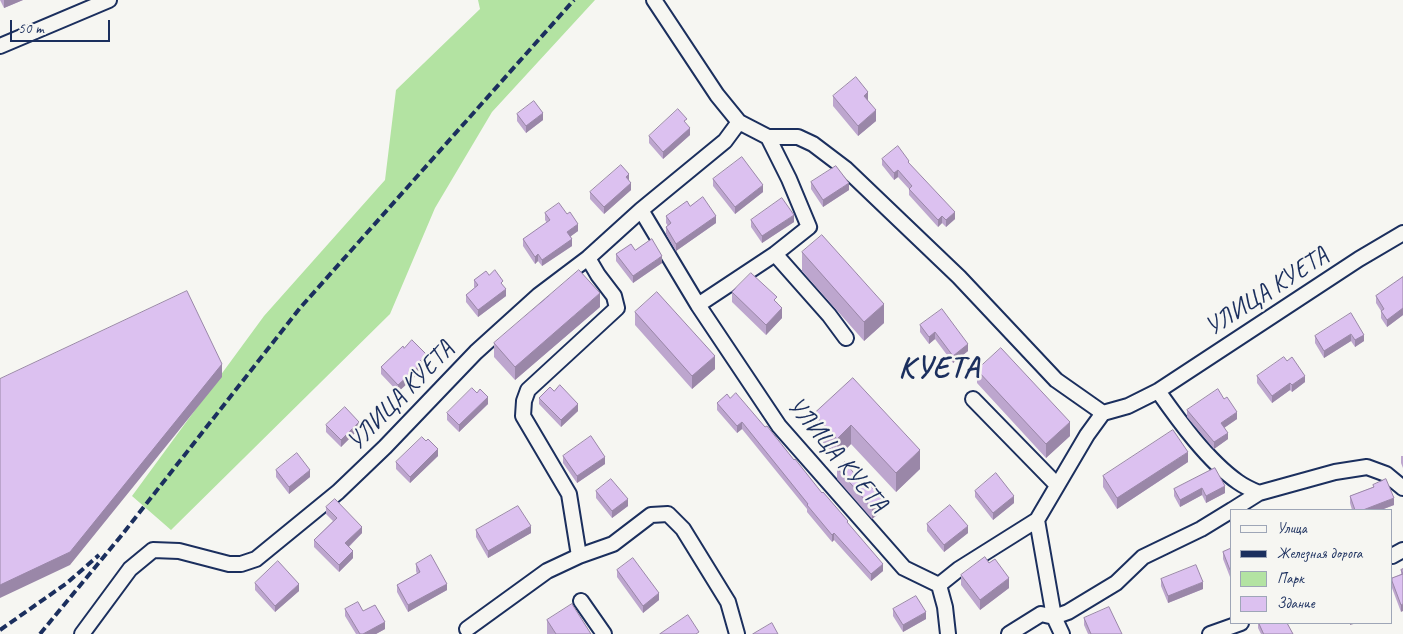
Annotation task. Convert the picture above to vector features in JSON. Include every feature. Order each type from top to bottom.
[{"type":"street","points":[[0,46],[109,0]]},
{"type":"street","points":[[654,0],[717,95],[739,122],[768,137],[798,137],[813,144],[846,169],[959,278],[1056,380],[1103,413],[1087,435],[1037,520],[958,569],[939,585],[945,607],[948,634]]},
{"type":"street","name":"УЛИЦА КУЕТА","points":[[82,634],[130,569],[153,550],[180,551],[229,564],[241,564],[256,559],[338,492],[385,447],[476,352],[539,295],[588,258],[725,141],[739,122]]},
{"type":"street","points":[[698,305],[775,254],[809,227],[789,178],[768,137]]},
{"type":"street","name":"УЛИЦА КУЕТА","points":[[642,210],[698,305],[779,426],[904,568],[939,585]]},
{"type":"street","name":"УЛИЦА КУЕТА","points":[[1103,413],[1128,406],[1158,391],[1351,264],[1403,233]]},
{"type":"street","points":[[775,254],[829,315],[846,338]]},
{"type":"street","points":[[579,556],[569,494],[523,416],[524,400],[528,390],[617,308],[614,296],[588,258]]},
{"type":"street","points":[[1158,391],[1176,418],[1208,455],[1238,482],[1259,493]]},
{"type":"street","points":[[973,399],[1057,485]]},
{"type":"street","points":[[1234,509],[1259,493],[1335,472],[1367,467],[1386,474],[1403,488]]},
{"type":"street","points":[[1009,634],[1041,614],[1054,617],[1068,612],[1116,583],[1143,557],[1201,530],[1230,511]]},
{"type":"street","points":[[466,632],[548,572],[579,556],[614,544],[651,514],[668,514],[683,529],[728,602],[737,634]]},
{"type":"street","points":[[1037,520],[1054,617],[1062,634]]},
{"type":"street","points":[[581,601],[604,634]]},
{"type":"street","points":[[1210,634],[1238,624]]},
{"type":"green space","points":[[478,0],[595,0],[492,112],[435,208],[390,314],[171,530],[132,496],[264,316],[385,180],[396,90],[480,9]]},
{"type":"building","points":[[856,77],[868,92],[864,96],[876,110],[858,126],[833,96]]},
{"type":"building","points":[[534,101],[543,113],[526,126],[517,114]]},
{"type":"building","points":[[678,109],[687,119],[684,121],[690,128],[663,152],[649,136]]},
{"type":"building","points":[[898,146],[908,162],[955,212],[946,220],[942,216],[938,220],[909,189],[912,186],[898,170],[894,173],[882,159]]},
{"type":"building","points":[[742,157],[763,185],[735,207],[713,179]]},
{"type":"building","points":[[621,165],[629,174],[626,177],[631,183],[604,207],[590,192]]},
{"type":"building","points":[[836,166],[849,183],[823,200],[811,182]]},
{"type":"building","points":[[703,197],[716,216],[676,244],[666,227],[671,223],[666,216],[687,201],[690,206]]},
{"type":"building","points":[[782,198],[794,215],[762,236],[751,220]]},
{"type":"building","points":[[559,203],[567,214],[570,212],[578,224],[567,232],[572,239],[542,260],[538,254],[535,257],[523,239],[550,220],[545,213]]},
{"type":"building","points":[[822,235],[884,304],[864,322],[802,252]]},
{"type":"building","points":[[652,239],[662,256],[633,276],[616,254],[631,244],[635,250]]},
{"type":"building","points":[[495,270],[506,289],[478,310],[466,295],[478,285],[474,280],[486,271],[489,275]]},
{"type":"building","points":[[579,270],[600,293],[515,367],[494,343]]},
{"type":"building","points":[[751,273],[777,297],[774,300],[782,308],[766,325],[732,292]]},
{"type":"building","points":[[1403,277],[1403,308],[1387,320],[1381,311],[1384,309],[1376,296]]},
{"type":"building","points":[[187,291],[222,364],[70,552],[0,585],[0,379]]},
{"type":"building","points":[[657,292],[715,356],[692,376],[635,312]]},
{"type":"building","points":[[942,309],[968,344],[953,356],[935,332],[929,337],[920,325]]},
{"type":"building","points":[[1351,313],[1364,335],[1355,340],[1351,334],[1324,351],[1315,336]]},
{"type":"building","points":[[412,340],[427,355],[419,362],[421,364],[398,385],[381,367]]},
{"type":"building","points":[[1001,348],[1070,422],[1046,444],[977,370]]},
{"type":"building","points":[[1284,357],[1287,361],[1292,357],[1305,376],[1292,385],[1290,383],[1272,396],[1257,376]]},
{"type":"building","points":[[853,378],[920,450],[896,473],[851,425],[837,439],[814,414]]},
{"type":"building","points":[[560,385],[578,404],[561,420],[539,398],[550,387],[554,391]]},
{"type":"building","points":[[472,388],[477,393],[480,389],[488,397],[459,425],[447,413]]},
{"type":"building","points":[[1218,389],[1224,399],[1227,397],[1237,412],[1221,423],[1228,433],[1214,442],[1187,410]]},
{"type":"building","points":[[736,393],[765,427],[767,426],[883,564],[871,574],[834,533],[832,535],[742,422],[737,426],[717,403],[727,394],[730,398]]},
{"type":"building","points":[[345,407],[359,422],[341,440],[326,425]]},
{"type":"building","points":[[1173,430],[1188,452],[1117,498],[1103,476]]},
{"type":"building","points":[[591,436],[605,457],[577,476],[563,456]]},
{"type":"building","points":[[422,437],[426,441],[428,439],[438,449],[410,477],[396,462]]},
{"type":"building","points":[[297,453],[310,470],[289,487],[276,470]]},
{"type":"building","points":[[845,462],[861,482],[867,481],[882,500],[872,508],[837,468]]},
{"type":"building","points":[[1215,468],[1225,486],[1206,496],[1202,488],[1180,500],[1174,489]]},
{"type":"building","points":[[996,473],[1014,496],[993,513],[975,491]]},
{"type":"building","points":[[611,479],[628,499],[612,511],[596,491]]},
{"type":"building","points":[[1386,479],[1394,498],[1366,509],[1355,509],[1350,496],[1374,487],[1373,485]]},
{"type":"building","points":[[335,499],[362,527],[345,543],[353,551],[339,565],[314,540],[337,518],[326,507]]},
{"type":"building","points":[[950,505],[968,526],[944,545],[927,524]]},
{"type":"building","points":[[518,506],[531,526],[488,551],[476,530]]},
{"type":"building","points":[[1230,549],[1230,570],[1223,552]]},
{"type":"building","points":[[431,555],[447,584],[408,605],[397,585],[420,572],[416,564]]},
{"type":"building","points":[[985,557],[989,563],[995,559],[1009,578],[980,600],[961,575]]},
{"type":"building","points":[[633,558],[659,593],[643,606],[617,570]]},
{"type":"building","points":[[278,561],[299,584],[275,606],[255,583]]},
{"type":"building","points":[[1196,565],[1203,582],[1168,596],[1161,579]]},
{"type":"building","points":[[1403,574],[1403,604],[1401,605],[1393,584],[1393,578]]},
{"type":"building","points":[[916,596],[926,612],[903,625],[893,609]]},
{"type":"building","points":[[358,602],[363,611],[375,605],[385,622],[360,634],[345,609]]},
{"type":"building","points":[[572,604],[591,634],[556,634],[547,620]]},
{"type":"building","points":[[1109,607],[1122,634],[1091,634],[1084,618]]},
{"type":"building","points":[[688,615],[699,632],[696,634],[660,634]]},
{"type":"building","points":[[772,623],[778,634],[753,634]]},
{"type":"building","points":[[1259,624],[1288,624],[1293,634],[1264,634]]},
{"type":"railway","points":[[40,634],[121,536],[300,308],[574,0]]},
{"type":"railway","points":[[0,630],[67,583],[99,555]]},
{"type":"district","name":"КУЕТА","points":[[939,369]]}]
